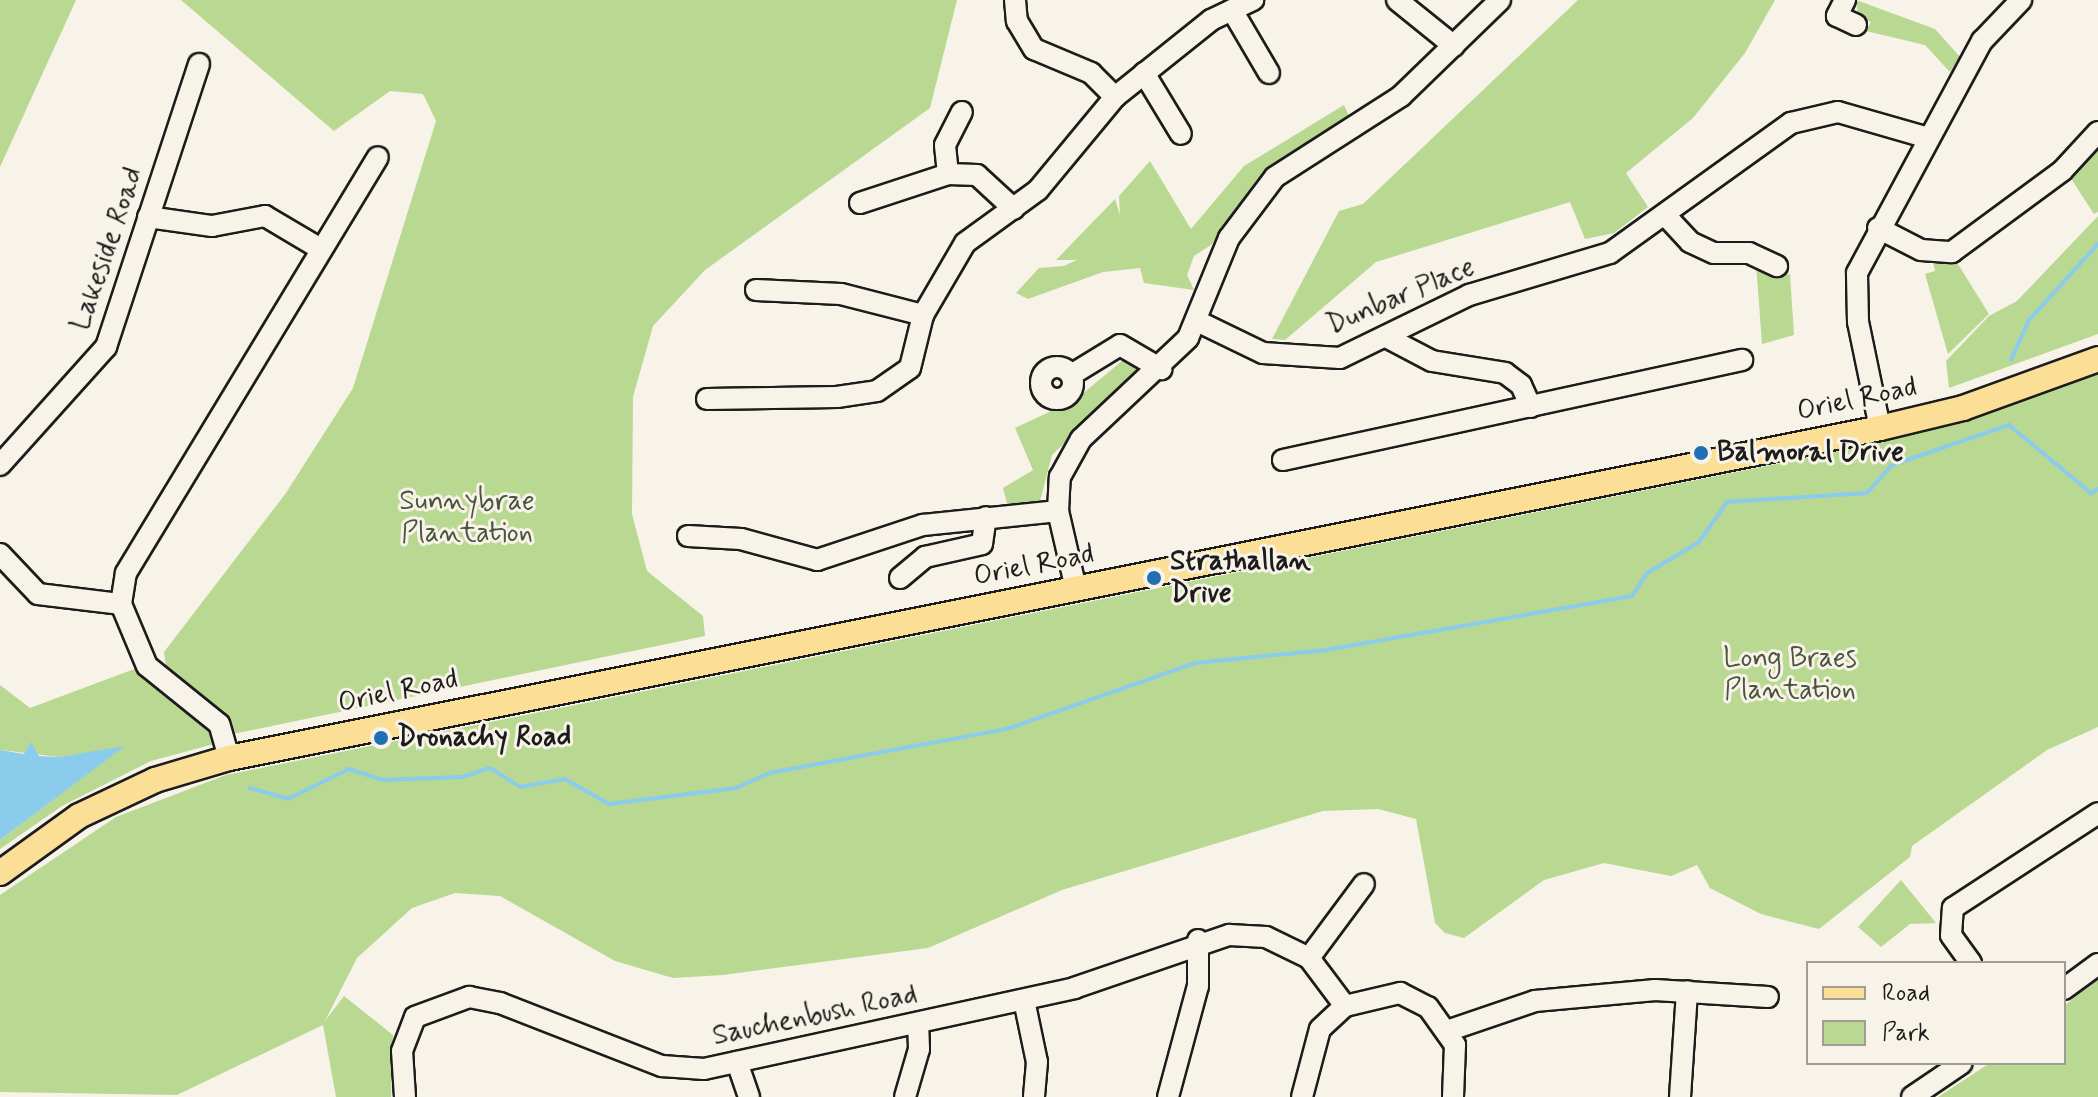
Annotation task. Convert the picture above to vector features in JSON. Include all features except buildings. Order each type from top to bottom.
[{"type":"main road","name":"Oriel Road","points":[[0,873],[79,816],[155,780],[229,758],[1880,428],[1963,408],[2098,359]]},
{"type":"street","points":[[1015,0],[1017,21],[1034,49],[1091,73],[1115,97]]},
{"type":"street","points":[[707,399],[735,403],[877,391],[910,368],[923,315],[965,243],[1014,209],[1115,97],[1232,10],[1253,0]]},
{"type":"street","points":[[1397,0],[1454,46]]},
{"type":"street","points":[[1076,589],[1058,511],[1060,477],[1081,439],[1161,369],[1199,322],[1229,238],[1275,177],[1401,96],[1500,0]]},
{"type":"street","points":[[1845,0],[1837,16],[1856,25]]},
{"type":"street","points":[[1880,428],[1856,299],[1857,273],[1925,137],[1982,41],[2021,0]]},
{"type":"street","points":[[1232,10],[1269,73]]},
{"type":"street","name":"Lakeside Road","points":[[0,465],[106,347],[199,64]]},
{"type":"street","points":[[1144,73],[1181,134]]},
{"type":"street","points":[[948,174],[945,145],[962,112]]},
{"type":"street","name":"Dunbar Place","points":[[1199,322],[1263,353],[1302,361],[1340,358],[1469,295],[1610,253],[1666,216],[1791,123],[1815,114],[1892,122],[1925,137]]},
{"type":"street","points":[[1878,228],[1921,250],[1963,247],[2062,171],[2098,132]]},
{"type":"street","points":[[229,758],[219,724],[152,662],[121,604],[143,538],[319,248],[378,157]]},
{"type":"street","points":[[860,203],[948,174],[977,175],[997,186],[1014,209]]},
{"type":"street","points":[[148,217],[212,226],[265,216],[319,248]]},
{"type":"street","points":[[1666,216],[1702,247],[1749,253],[1777,266]]},
{"type":"street","points":[[756,290],[841,294],[923,315]]},
{"type":"street","points":[[1386,337],[1432,361],[1505,373],[1521,385],[1531,407]]},
{"type":"street","points":[[1071,375],[1120,345],[1161,369]]},
{"type":"street","points":[[1283,460],[1742,360]]},
{"type":"street","points":[[688,536],[741,539],[817,560],[923,525],[1058,511]]},
{"type":"street","points":[[900,578],[925,557],[982,544],[986,517]]},
{"type":"street","points":[[0,554],[38,594],[121,604]]},
{"type":"street","points":[[1970,961],[1951,935],[1953,908],[2098,813]]},
{"type":"street","points":[[1309,958],[1364,884]]},
{"type":"street","name":"Sauchenbush Road","points":[[405,1097],[402,1051],[415,1017],[469,997],[662,1066],[737,1062],[1024,1000],[1198,940],[1266,937],[1309,958],[1345,1006]]},
{"type":"street","points":[[1168,1097],[1198,986],[1198,940]]},
{"type":"street","points":[[2066,988],[2098,964]]},
{"type":"street","points":[[1447,1031],[1535,1001],[1687,991],[1768,997]]},
{"type":"street","points":[[1680,1097],[1687,991]]},
{"type":"street","points":[[1302,1097],[1320,1029],[1345,1006],[1400,993],[1428,1007],[1447,1031],[1458,1059],[1453,1097]]},
{"type":"street","points":[[1024,1000],[1037,1062],[1034,1097]]},
{"type":"street","points":[[905,1097],[918,1023]]},
{"type":"street","points":[[737,1062],[749,1097]]},
{"type":"street","points":[[1912,1097],[1959,1065]]},
{"type":"green space","points":[[0,0],[76,0],[0,167]]},
{"type":"green space","name":"Sunnybrae Plantation","points":[[181,0],[957,0],[930,108],[705,270],[653,326],[633,397],[632,514],[647,571],[703,616],[705,636],[233,734],[226,716],[166,667],[164,652],[286,493],[353,388],[436,121],[423,94],[390,91],[334,131]]},
{"type":"green space","points":[[1578,0],[1775,0],[1745,53],[1693,118],[1626,173],[1648,207],[1614,233],[1585,239],[1570,202],[1376,262],[1285,340],[1272,339],[1339,211],[1363,204]]},
{"type":"green space","points":[[1856,0],[1935,29],[1960,57],[1950,72],[1925,45],[1866,31],[1871,22],[1858,16]]},
{"type":"green space","points":[[1344,105],[1349,116],[1257,179],[1211,245],[1194,256],[1187,275],[1194,290],[1144,283],[1140,268],[1103,272],[1028,299],[1016,293],[1039,268],[1064,266],[1077,260],[1056,260],[1115,199],[1120,215],[1119,196],[1150,161],[1191,229],[1244,166]]},
{"type":"green space","points":[[2098,148],[2098,212],[2094,214],[2070,177]]},
{"type":"green space","points":[[2098,216],[2098,334],[1949,388],[1946,361],[1989,316],[2017,301]]},
{"type":"green space","points":[[1956,261],[1989,314],[1948,354],[1925,274],[1935,271],[1933,262]]},
{"type":"green space","points":[[1756,263],[1774,277],[1790,274],[1794,335],[1762,344]]},
{"type":"green space","points":[[1128,356],[1142,369],[1052,455],[1039,505],[1008,507],[1003,488],[1033,470],[1015,428],[1075,400]]},
{"type":"green space","name":"Long Braes Plantation","points":[[2098,371],[2098,727],[2047,750],[1912,846],[1910,857],[1819,929],[1761,914],[1710,888],[1697,865],[1671,876],[1604,863],[1544,880],[1464,938],[1445,933],[1435,923],[1416,819],[1378,809],[1323,811],[1062,890],[928,948],[723,975],[673,978],[615,961],[500,896],[455,893],[412,908],[357,958],[325,1021],[344,996],[393,1035],[391,1097],[336,1097],[323,1025],[177,1095],[0,1092],[0,895],[116,817],[226,775],[1826,454],[1912,434]]},
{"type":"green space","points":[[137,668],[215,727],[214,744],[151,761],[62,806],[0,849],[0,840],[121,748],[59,757],[0,750],[0,685],[30,708]]},
{"type":"green space","points":[[1901,880],[1936,923],[1910,924],[1881,947],[1858,927]]},
{"type":"green space","points":[[2098,978],[2098,1097],[1938,1097],[1987,1065],[2066,1065],[2066,1004]]},
{"type":"water","points":[[31,742],[39,756],[59,757],[125,746],[0,840],[0,750],[24,754]]},
{"type":"waterway","points":[[2011,360],[2029,320],[2098,244]]},
{"type":"waterway","points":[[250,788],[288,799],[349,769],[382,780],[462,777],[490,768],[520,787],[565,779],[609,804],[736,788],[769,773],[1007,729],[1195,663],[1326,650],[1632,596],[1647,573],[1699,542],[1727,502],[1867,493],[1892,465],[2009,425],[2091,493],[2098,489]]},
{"type":"place","name":"Balmoral Drive","points":[[1701,453]]},
{"type":"place","name":"Strathallan Drive","points":[[1154,578]]},
{"type":"place","name":"Dronachy Road","points":[[381,738]]}]
